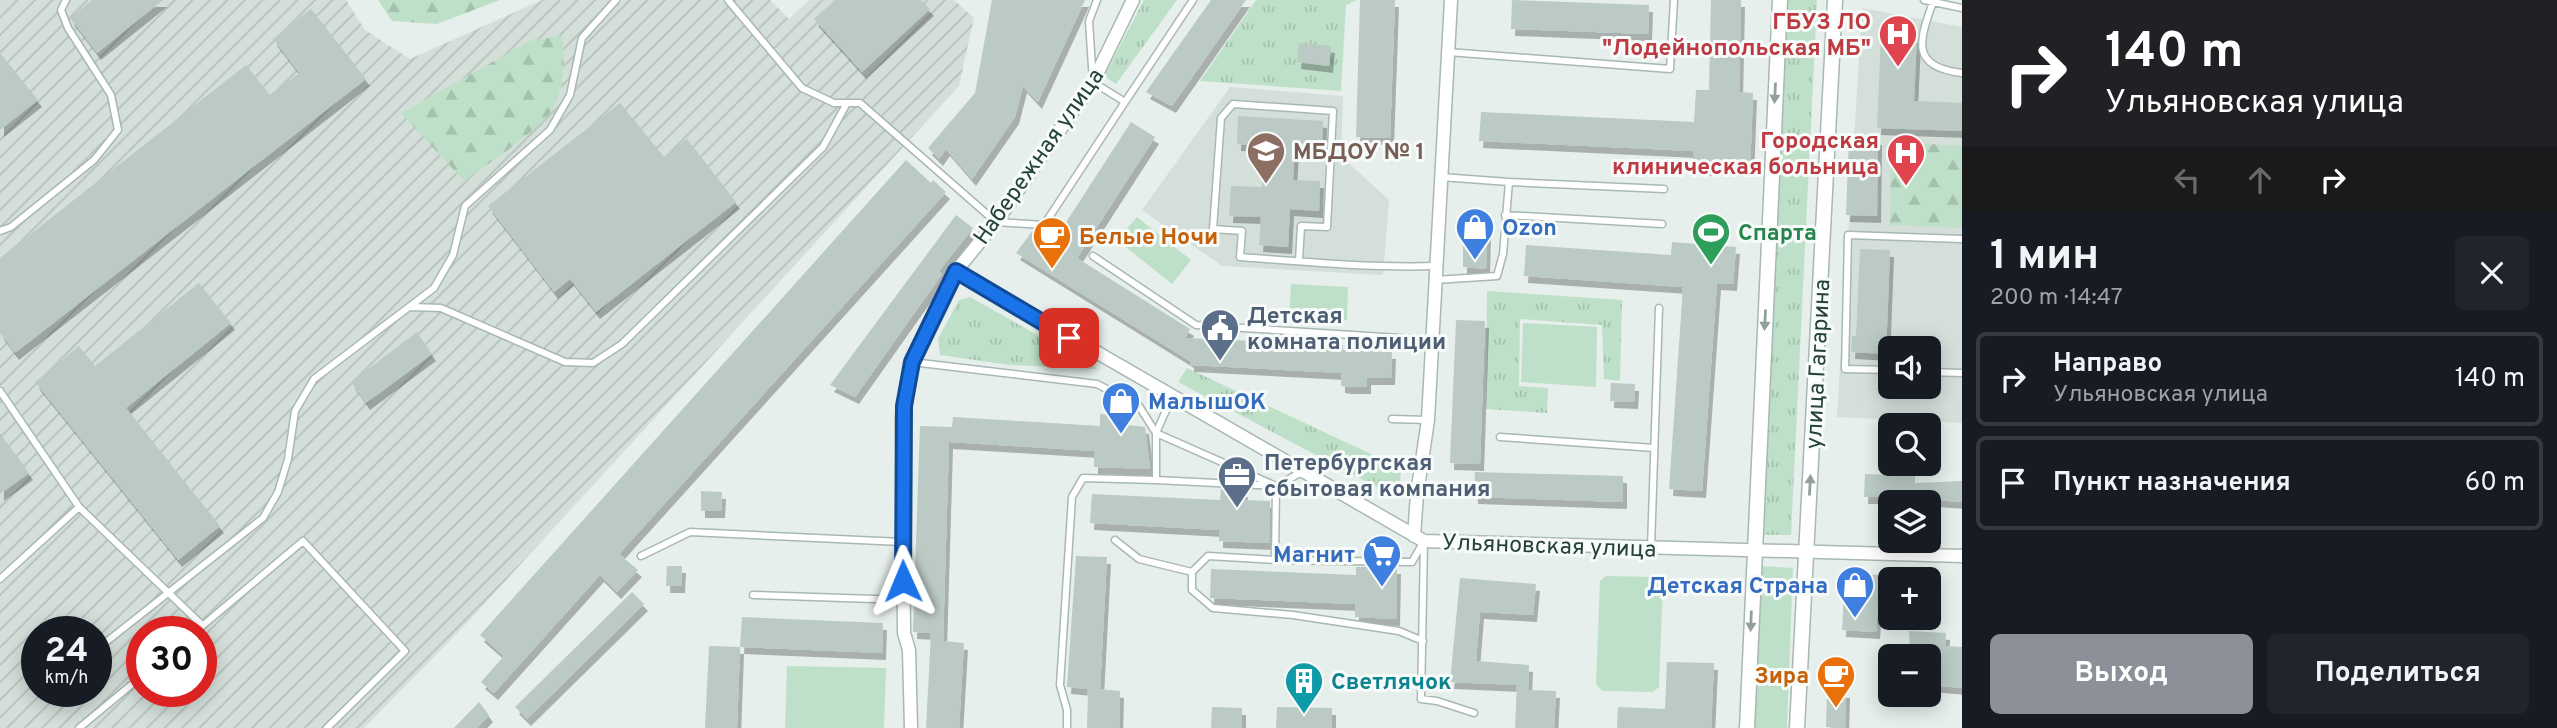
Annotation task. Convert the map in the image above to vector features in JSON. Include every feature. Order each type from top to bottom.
[{"type":"street","name":"Набережная улица","points":[[911,728],[909,650],[904,633],[903,600],[902,416],[912,362],[956,271],[996,222],[1093,82],[1133,0]]},
{"type":"street","points":[[1419,539],[1417,494],[1428,420],[1439,177],[1451,0]]},
{"type":"street","points":[[1747,728],[1780,0]]},
{"type":"street","name":"улица Гагарина","points":[[1797,728],[1835,0]]},
{"type":"street","name":"Ульяновская улица","points":[[956,271],[1419,539],[1806,554],[1962,556]]},
{"type":"lane","points":[[0,231],[11,227],[94,160],[118,130],[111,95],[68,28],[61,10],[65,0]]},
{"type":"lane","points":[[112,637],[263,518],[278,492],[288,460],[295,411],[314,379],[434,288],[453,255],[465,206],[550,130],[570,95],[582,37],[616,0]]},
{"type":"lane","points":[[728,0],[802,88],[834,103],[860,103],[996,222],[1044,225],[1194,0]]},
{"type":"lane","points":[[1097,0],[1088,21],[1093,82],[1125,102]]},
{"type":"lane","points":[[1448,52],[1670,69],[1674,0]]},
{"type":"lane","points":[[1924,0],[1962,8]]},
{"type":"lane","points":[[1933,2],[1921,36],[1927,62],[1938,70],[1962,73]]},
{"type":"lane","points":[[410,307],[441,308],[565,362],[593,363],[622,344],[823,147],[847,103]]},
{"type":"lane","points":[[1299,261],[1301,226],[1327,227],[1333,111],[1233,104],[1222,118],[1213,229],[1241,231],[1240,257],[1384,267],[1436,266]]},
{"type":"lane","points":[[1439,177],[1664,189]]},
{"type":"lane","points":[[1435,280],[1497,276],[1503,254],[1509,182]]},
{"type":"lane","points":[[1506,215],[1662,224]]},
{"type":"lane","points":[[1878,370],[1845,369],[1847,235],[1962,239]]},
{"type":"lane","points":[[1093,256],[1196,325],[1431,340]]},
{"type":"lane","points":[[1651,548],[1659,308]]},
{"type":"lane","points":[[912,362],[1097,384],[1139,406],[1156,433],[1276,486]]},
{"type":"lane","points":[[1941,372],[1962,373]]},
{"type":"lane","points":[[0,391],[79,508],[193,616]]},
{"type":"lane","points":[[1156,480],[1156,433],[1172,397]]},
{"type":"lane","points":[[1392,419],[1428,420]]},
{"type":"lane","points":[[1500,437],[1654,448]]},
{"type":"lane","points":[[1067,728],[1067,710],[1060,685],[1072,497],[1083,478],[1276,486],[1302,472]]},
{"type":"lane","points":[[1275,560],[1276,486]]},
{"type":"lane","points":[[0,579],[79,508]]},
{"type":"lane","points":[[641,556],[690,532],[902,542]]},
{"type":"lane","points":[[1419,539],[1412,562],[1208,556],[1192,572],[1192,590],[1213,608],[1293,615],[1399,631],[1423,642]]},
{"type":"lane","points":[[1419,539],[1423,642],[1421,699],[1437,701],[1474,713]]},
{"type":"lane","points":[[1115,540],[1139,558],[1192,572]]},
{"type":"lane","points":[[213,616],[303,541],[405,651],[327,728]]},
{"type":"lane","points":[[753,595],[903,600]]},
{"type":"lane","points":[[79,728],[126,689]]},
{"type":"shaded area","points":[[0,0],[346,0],[365,30],[410,59],[542,0],[770,0],[789,19],[809,0],[954,0],[974,18],[959,86],[465,625],[364,728],[0,728]]},
{"type":"shaded area","name":"Городская клиническая больница","points":[[1862,8],[1962,27],[1962,423],[1941,422],[1941,413],[1878,413],[1878,419],[1837,417]]},
{"type":"shaded area","name":"МБДОУ № 1","points":[[1230,87],[1343,96],[1341,156],[1389,200],[1383,275],[1222,266],[1142,210]]},
{"type":"green space","points":[[378,0],[500,0],[437,24],[392,21]]},
{"type":"green space","points":[[1144,0],[1177,0],[1116,84],[1104,76]]},
{"type":"green space","points":[[1256,0],[1357,0],[1346,5],[1341,91],[1200,81]]},
{"type":"green space","points":[[1785,0],[1817,0],[1791,535],[1764,535]]},
{"type":"green space","points":[[562,35],[562,79],[555,105],[549,114],[514,145],[464,181],[401,113],[530,41]]},
{"type":"green space","points":[[1891,142],[1962,146],[1962,228],[1890,225]]},
{"type":"green space","points":[[1137,217],[1191,260],[1172,284],[1117,240]]},
{"type":"green space","points":[[1291,284],[1348,287],[1347,320],[1289,318]]},
{"type":"green space","points":[[1487,291],[1622,300],[1620,381],[1604,379],[1602,325],[1520,319],[1519,386],[1548,388],[1547,413],[1486,409]]},
{"type":"green space","points":[[970,297],[1098,369],[1010,365],[940,355],[938,339],[959,300]]},
{"type":"green space","points":[[1523,323],[1597,327],[1596,387],[1521,382]]},
{"type":"green space","points":[[1187,368],[1401,468],[1399,499],[1178,382]]},
{"type":"green space","points":[[1762,566],[1793,568],[1787,728],[1755,728]]},
{"type":"green space","points":[[1606,576],[1658,577],[1663,582],[1659,687],[1653,692],[1602,691],[1596,684],[1600,581]]},
{"type":"green space","points":[[787,666],[886,668],[884,728],[785,728]]},
{"type":"building","points":[[92,0],[163,0],[97,53],[70,18]]},
{"type":"building","points":[[835,0],[921,0],[930,9],[862,72],[814,19]]},
{"type":"building","points":[[992,0],[1085,0],[1038,102],[1023,86],[1015,117],[972,179],[946,149],[939,159],[928,148],[975,93]]},
{"type":"building","points":[[1211,0],[1246,0],[1172,106],[1146,92]]},
{"type":"building","points":[[1360,0],[1395,0],[1390,138],[1356,137]]},
{"type":"building","points":[[1512,0],[1649,5],[1648,34],[1511,29]]},
{"type":"building","points":[[1711,0],[1741,0],[1739,92],[1753,93],[1750,170],[1693,168],[1693,151],[1479,141],[1481,112],[1694,122],[1696,90],[1709,90]]},
{"type":"building","points":[[311,9],[366,79],[15,353],[0,333],[0,258],[246,65],[270,95],[299,73],[273,39]]},
{"type":"building","name":"ГБУЗ ЛО \"Лодейнопольская МБ\"","points":[[1881,35],[1917,36],[1914,101],[1962,103],[1962,131],[1877,128]]},
{"type":"building","points":[[1299,43],[1331,46],[1329,66],[1297,62]]},
{"type":"building","points":[[0,53],[38,100],[0,130]]},
{"type":"building","points":[[620,103],[664,157],[687,139],[736,202],[596,312],[570,279],[554,292],[488,206]]},
{"type":"building","points":[[1238,116],[1323,121],[1322,149],[1295,147],[1293,180],[1320,181],[1319,211],[1290,209],[1288,247],[1259,245],[1261,217],[1229,216],[1231,186],[1262,187],[1264,146],[1237,144]]},
{"type":"building","points":[[1131,122],[1155,137],[1077,258],[1190,329],[1185,338],[1343,345],[1343,350],[1392,352],[1391,378],[1367,378],[1367,387],[1347,387],[1341,386],[1341,373],[1190,365],[1190,361],[1016,253],[1033,230],[1052,244]]},
{"type":"building","points":[[1849,138],[1878,138],[1877,216],[1846,215]]},
{"type":"building","points":[[906,160],[931,183],[933,180],[946,192],[619,554],[638,570],[617,592],[600,575],[494,693],[481,682],[504,656],[480,635]]},
{"type":"building","points":[[956,215],[973,228],[939,271],[942,274],[855,397],[830,385]]},
{"type":"building","name":"Ozon","points":[[1469,231],[1487,231],[1486,269],[1463,267],[1463,244],[1468,244]]},
{"type":"building","points":[[1672,242],[1736,247],[1733,284],[1717,283],[1702,491],[1669,489],[1683,287],[1524,276],[1526,245],[1671,255]]},
{"type":"building","points":[[1860,249],[1890,250],[1887,336],[1878,336],[1878,354],[1851,352],[1852,336],[1856,336]]},
{"type":"building","points":[[199,283],[231,323],[126,408],[220,526],[178,560],[35,382],[79,346],[95,366]]},
{"type":"building","points":[[1456,320],[1485,321],[1480,464],[1450,463]]},
{"type":"building","points":[[417,332],[432,354],[366,403],[351,382]]},
{"type":"building","points":[[1611,383],[1635,384],[1634,402],[1610,401]]},
{"type":"building","points":[[1100,414],[1117,415],[1119,424],[1145,427],[1150,469],[1094,467],[1094,451],[949,442],[943,641],[964,643],[959,728],[926,728],[931,633],[913,632],[920,426],[952,427],[953,417],[1100,426]]},
{"type":"building","points":[[0,433],[29,473],[0,494]]},
{"type":"building","points":[[1475,472],[1623,476],[1623,502],[1474,497]]},
{"type":"building","points":[[1865,474],[1915,476],[1915,483],[1962,481],[1962,502],[1941,501],[1941,490],[1878,490],[1878,497],[1864,497]]},
{"type":"building","points":[[1221,489],[1244,490],[1243,500],[1270,501],[1269,543],[1219,541],[1219,530],[1090,523],[1092,494],[1220,500]]},
{"type":"building","points":[[701,491],[722,492],[721,511],[701,511]]},
{"type":"building","points":[[1076,556],[1107,557],[1100,689],[1120,691],[1119,728],[1087,728],[1088,689],[1067,687]]},
{"type":"building","points":[[667,566],[682,566],[681,586],[666,586]]},
{"type":"building","points":[[1356,567],[1397,567],[1396,619],[1355,617],[1355,604],[1210,598],[1211,569],[1356,575]]},
{"type":"building","points":[[1845,573],[1878,575],[1876,632],[1842,630]]},
{"type":"building","points":[[1460,578],[1536,584],[1533,615],[1480,612],[1476,661],[1529,665],[1528,690],[1556,691],[1554,728],[1515,728],[1517,685],[1450,682]]},
{"type":"building","points":[[632,592],[644,604],[527,719],[515,707]]},
{"type":"building","points":[[742,617],[883,623],[882,653],[740,647]]},
{"type":"building","points":[[1909,631],[1946,633],[1945,646],[1962,647],[1962,688],[1941,686],[1941,644],[1910,644]]},
{"type":"building","points":[[709,646],[740,647],[737,728],[705,728]]},
{"type":"building","points":[[1667,662],[1714,663],[1711,728],[1617,728],[1618,707],[1665,709]]},
{"type":"building","name":"Зира","points":[[1827,691],[1846,691],[1845,728],[1826,727]]},
{"type":"building","points":[[479,702],[489,715],[477,728],[454,728]]},
{"type":"building","points":[[1212,707],[1242,708],[1242,728],[1211,728]]},
{"type":"building","points":[[1277,707],[1332,708],[1332,728],[1276,728]]},
{"type":"place","name":"ГБУЗ ЛО \"Лодейнопольская МБ\"","points":[[1898,68]]},
{"type":"place","name":"МБДОУ № 1","points":[[1266,185]]},
{"type":"place","name":"Городская клиническая больница","points":[[1906,187]]},
{"type":"place","name":"Ozon","points":[[1475,261]]},
{"type":"place","name":"Спарта","points":[[1711,266]]},
{"type":"place","name":"Белые Ночи","points":[[1052,270]]},
{"type":"place","name":"Детская комната полиции","points":[[1220,362]]},
{"type":"place","name":"МалышОК","points":[[1121,435]]},
{"type":"place","name":"Петербургская сбытовая компания","points":[[1237,509]]},
{"type":"place","name":"Магнит","points":[[1382,588]]},
{"type":"place","name":"Детская Страна","points":[[1855,619]]},
{"type":"place","name":"Зира","points":[[1836,709]]},
{"type":"place","name":"Светлячок","points":[[1304,715]]},
{"type":"route","points":[[903,581],[902,416],[912,362],[956,271],[1069,338]]}]
